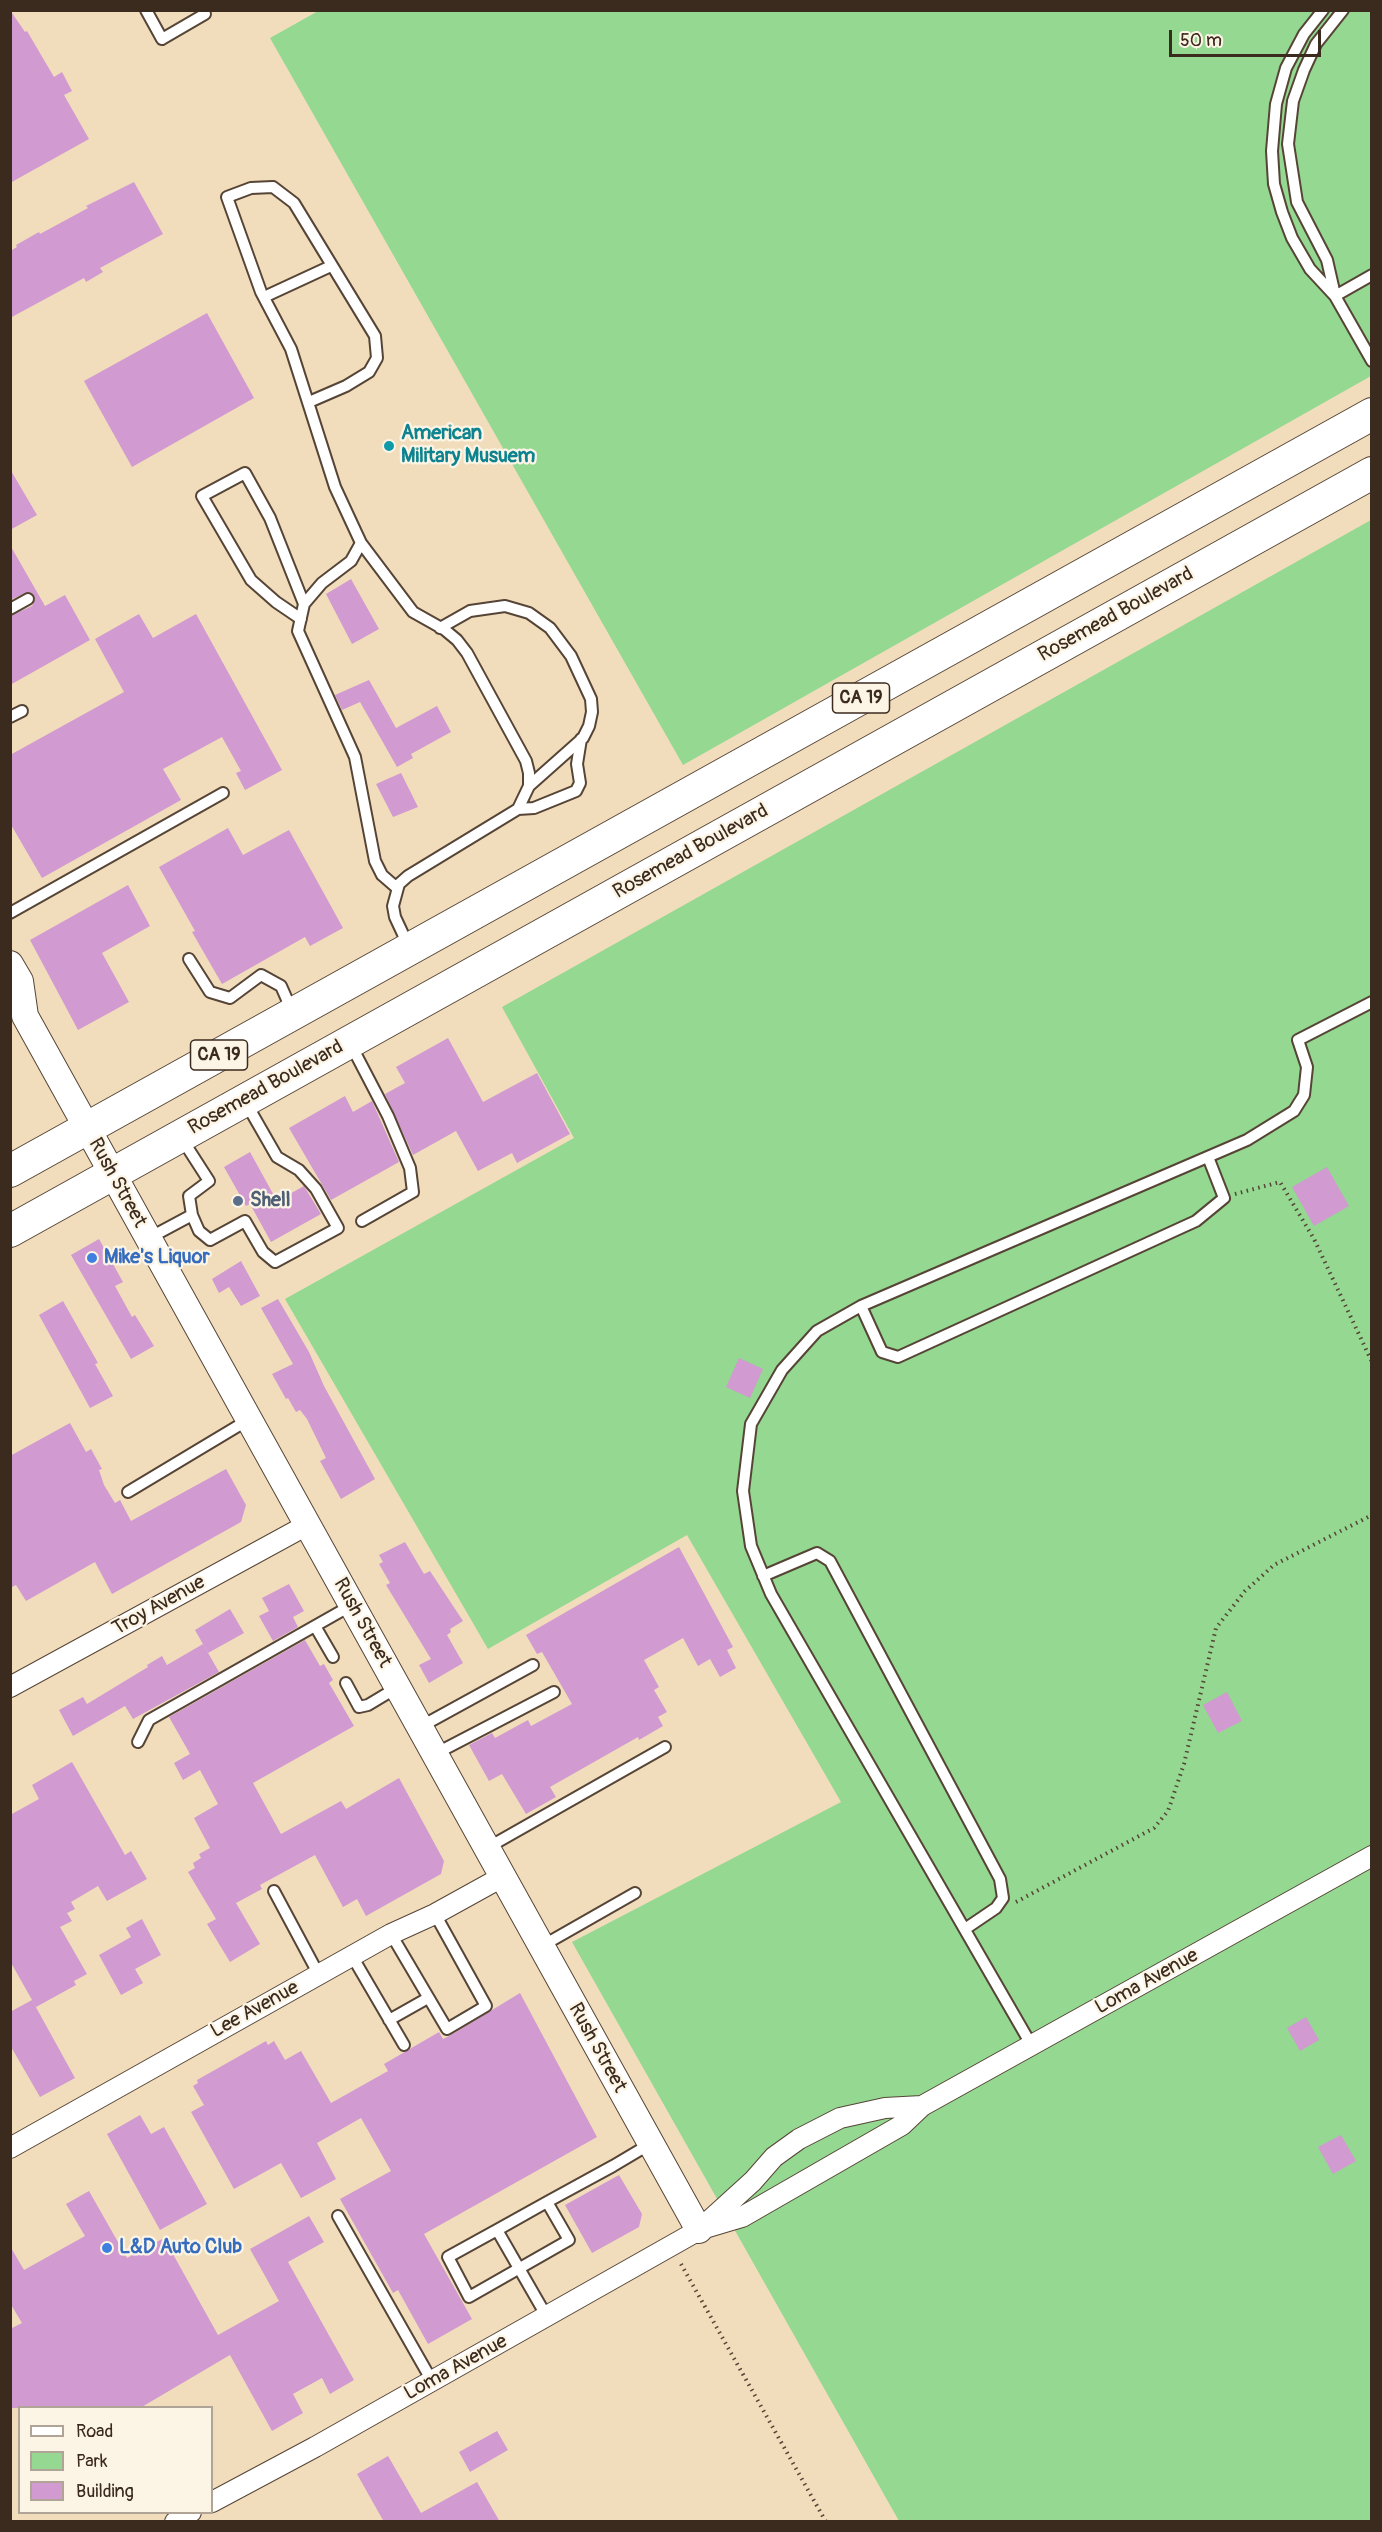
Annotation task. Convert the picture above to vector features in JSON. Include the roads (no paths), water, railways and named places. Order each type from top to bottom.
[{"type":"main road","name":"CA 19","points":[[10,1171],[1371,414]]},
{"type":"main road","name":"Rosemead Boulevard","points":[[10,1231],[1371,473]]},
{"type":"street","name":"Rush Street","points":[[11,967],[21,981],[18,1011],[87,1128],[699,2230]]},
{"type":"street","name":"Troy Avenue","points":[[10,1687],[307,1525]]},
{"type":"street","name":"Loma Avenue","points":[[699,2230],[742,2217],[902,2125],[922,2106],[1371,1856]]},
{"type":"street","name":"Lee Avenue","points":[[10,2148],[391,1934],[435,1914],[502,1877]]},
{"type":"street","name":"Loma Avenue","points":[[213,2501],[547,2317],[699,2230],[753,2181],[774,2157],[799,2139],[840,2118],[885,2108],[922,2106]]},
{"type":"street","points":[[175,2522],[188,2514]]},
{"type":"lane","points":[[146,10],[162,39],[207,12]]},
{"type":"lane","points":[[1323,10],[1304,34],[1286,68],[1276,104],[1272,151],[1274,184],[1292,238],[1310,269],[1335,296],[1371,361]]},
{"type":"lane","points":[[1335,296],[1327,260],[1297,202],[1291,177],[1288,144],[1293,101],[1304,70],[1316,44],[1343,10]]},
{"type":"lane","points":[[309,402],[346,386],[369,372],[377,358],[375,336],[294,203],[273,187],[251,188],[227,197],[264,297],[291,349],[309,402],[319,443],[335,487],[361,543],[413,612],[457,640],[467,653],[526,760],[529,786]]},
{"type":"lane","points":[[264,297],[331,266]]},
{"type":"lane","points":[[1335,296],[1371,275]]},
{"type":"lane","points":[[301,619],[276,602],[251,580],[202,496],[245,473],[270,518],[304,604]]},
{"type":"lane","points":[[361,543],[351,561],[322,584],[304,604],[298,631],[355,757],[375,861],[382,875],[397,888]]},
{"type":"lane","points":[[10,609],[28,599]]},
{"type":"lane","points":[[440,628],[470,611],[505,606],[529,613],[550,628],[571,656],[591,699],[592,712],[589,726],[581,739],[529,786],[518,809]]},
{"type":"lane","points":[[10,717],[22,711]]},
{"type":"lane","points":[[411,950],[395,917],[393,906],[397,888],[408,876],[518,809],[534,808],[576,791],[580,783],[577,764],[581,739]]},
{"type":"lane","points":[[10,913],[223,793]]},
{"type":"lane","points":[[189,959],[210,992],[230,998],[261,975],[281,986],[293,1014]]},
{"type":"lane","points":[[1032,2046],[771,1594],[751,1546],[743,1491],[751,1424],[782,1370],[817,1330],[861,1306],[1247,1140],[1294,1110],[1304,1095],[1307,1067],[1298,1040],[1371,1002]]},
{"type":"lane","points":[[350,1042],[388,1116],[410,1168],[412,1191],[362,1221]]},
{"type":"lane","points":[[180,1136],[209,1181],[189,1196],[192,1215],[199,1231],[210,1240],[245,1221],[263,1252],[275,1262],[338,1228],[310,1183],[299,1170],[277,1157],[244,1101]]},
{"type":"lane","points":[[861,1306],[882,1352],[898,1357],[1196,1221],[1224,1198],[1208,1157]]},
{"type":"lane","points":[[147,1239],[192,1215]]},
{"type":"lane","points":[[128,1492],[249,1420]]},
{"type":"lane","points":[[764,1576],[817,1553],[830,1561],[1000,1879],[1003,1898],[996,1908],[965,1929]]},
{"type":"lane","points":[[138,1742],[149,1720],[352,1605]]},
{"type":"lane","points":[[315,1626],[333,1657]]},
{"type":"lane","points":[[420,1727],[533,1665]]},
{"type":"lane","points":[[346,1683],[359,1707],[368,1705],[398,1688]]},
{"type":"lane","points":[[435,1754],[554,1692]]},
{"type":"lane","points":[[487,1848],[665,1747]]},
{"type":"lane","points":[[274,1891],[319,1975]]},
{"type":"lane","points":[[541,1947],[635,1893]]},
{"type":"lane","points":[[391,1934],[447,2029],[486,2006],[435,1914]]},
{"type":"lane","points":[[352,1956],[404,2045]]},
{"type":"lane","points":[[389,2020],[428,1998]]},
{"type":"lane","points":[[547,2202],[569,2240],[469,2296],[448,2257],[651,2144]]},
{"type":"lane","points":[[338,2217],[432,2381]]},
{"type":"lane","points":[[497,2230],[547,2317]]},
{"type":"place","name":"American Military Musuem","points":[[389,446]]},
{"type":"place","name":"Shell","points":[[238,1201]]},
{"type":"place","name":"Mike's Liquor","points":[[92,1258]]},
{"type":"place","name":"L&D Auto Club","points":[[107,2248]]}]
